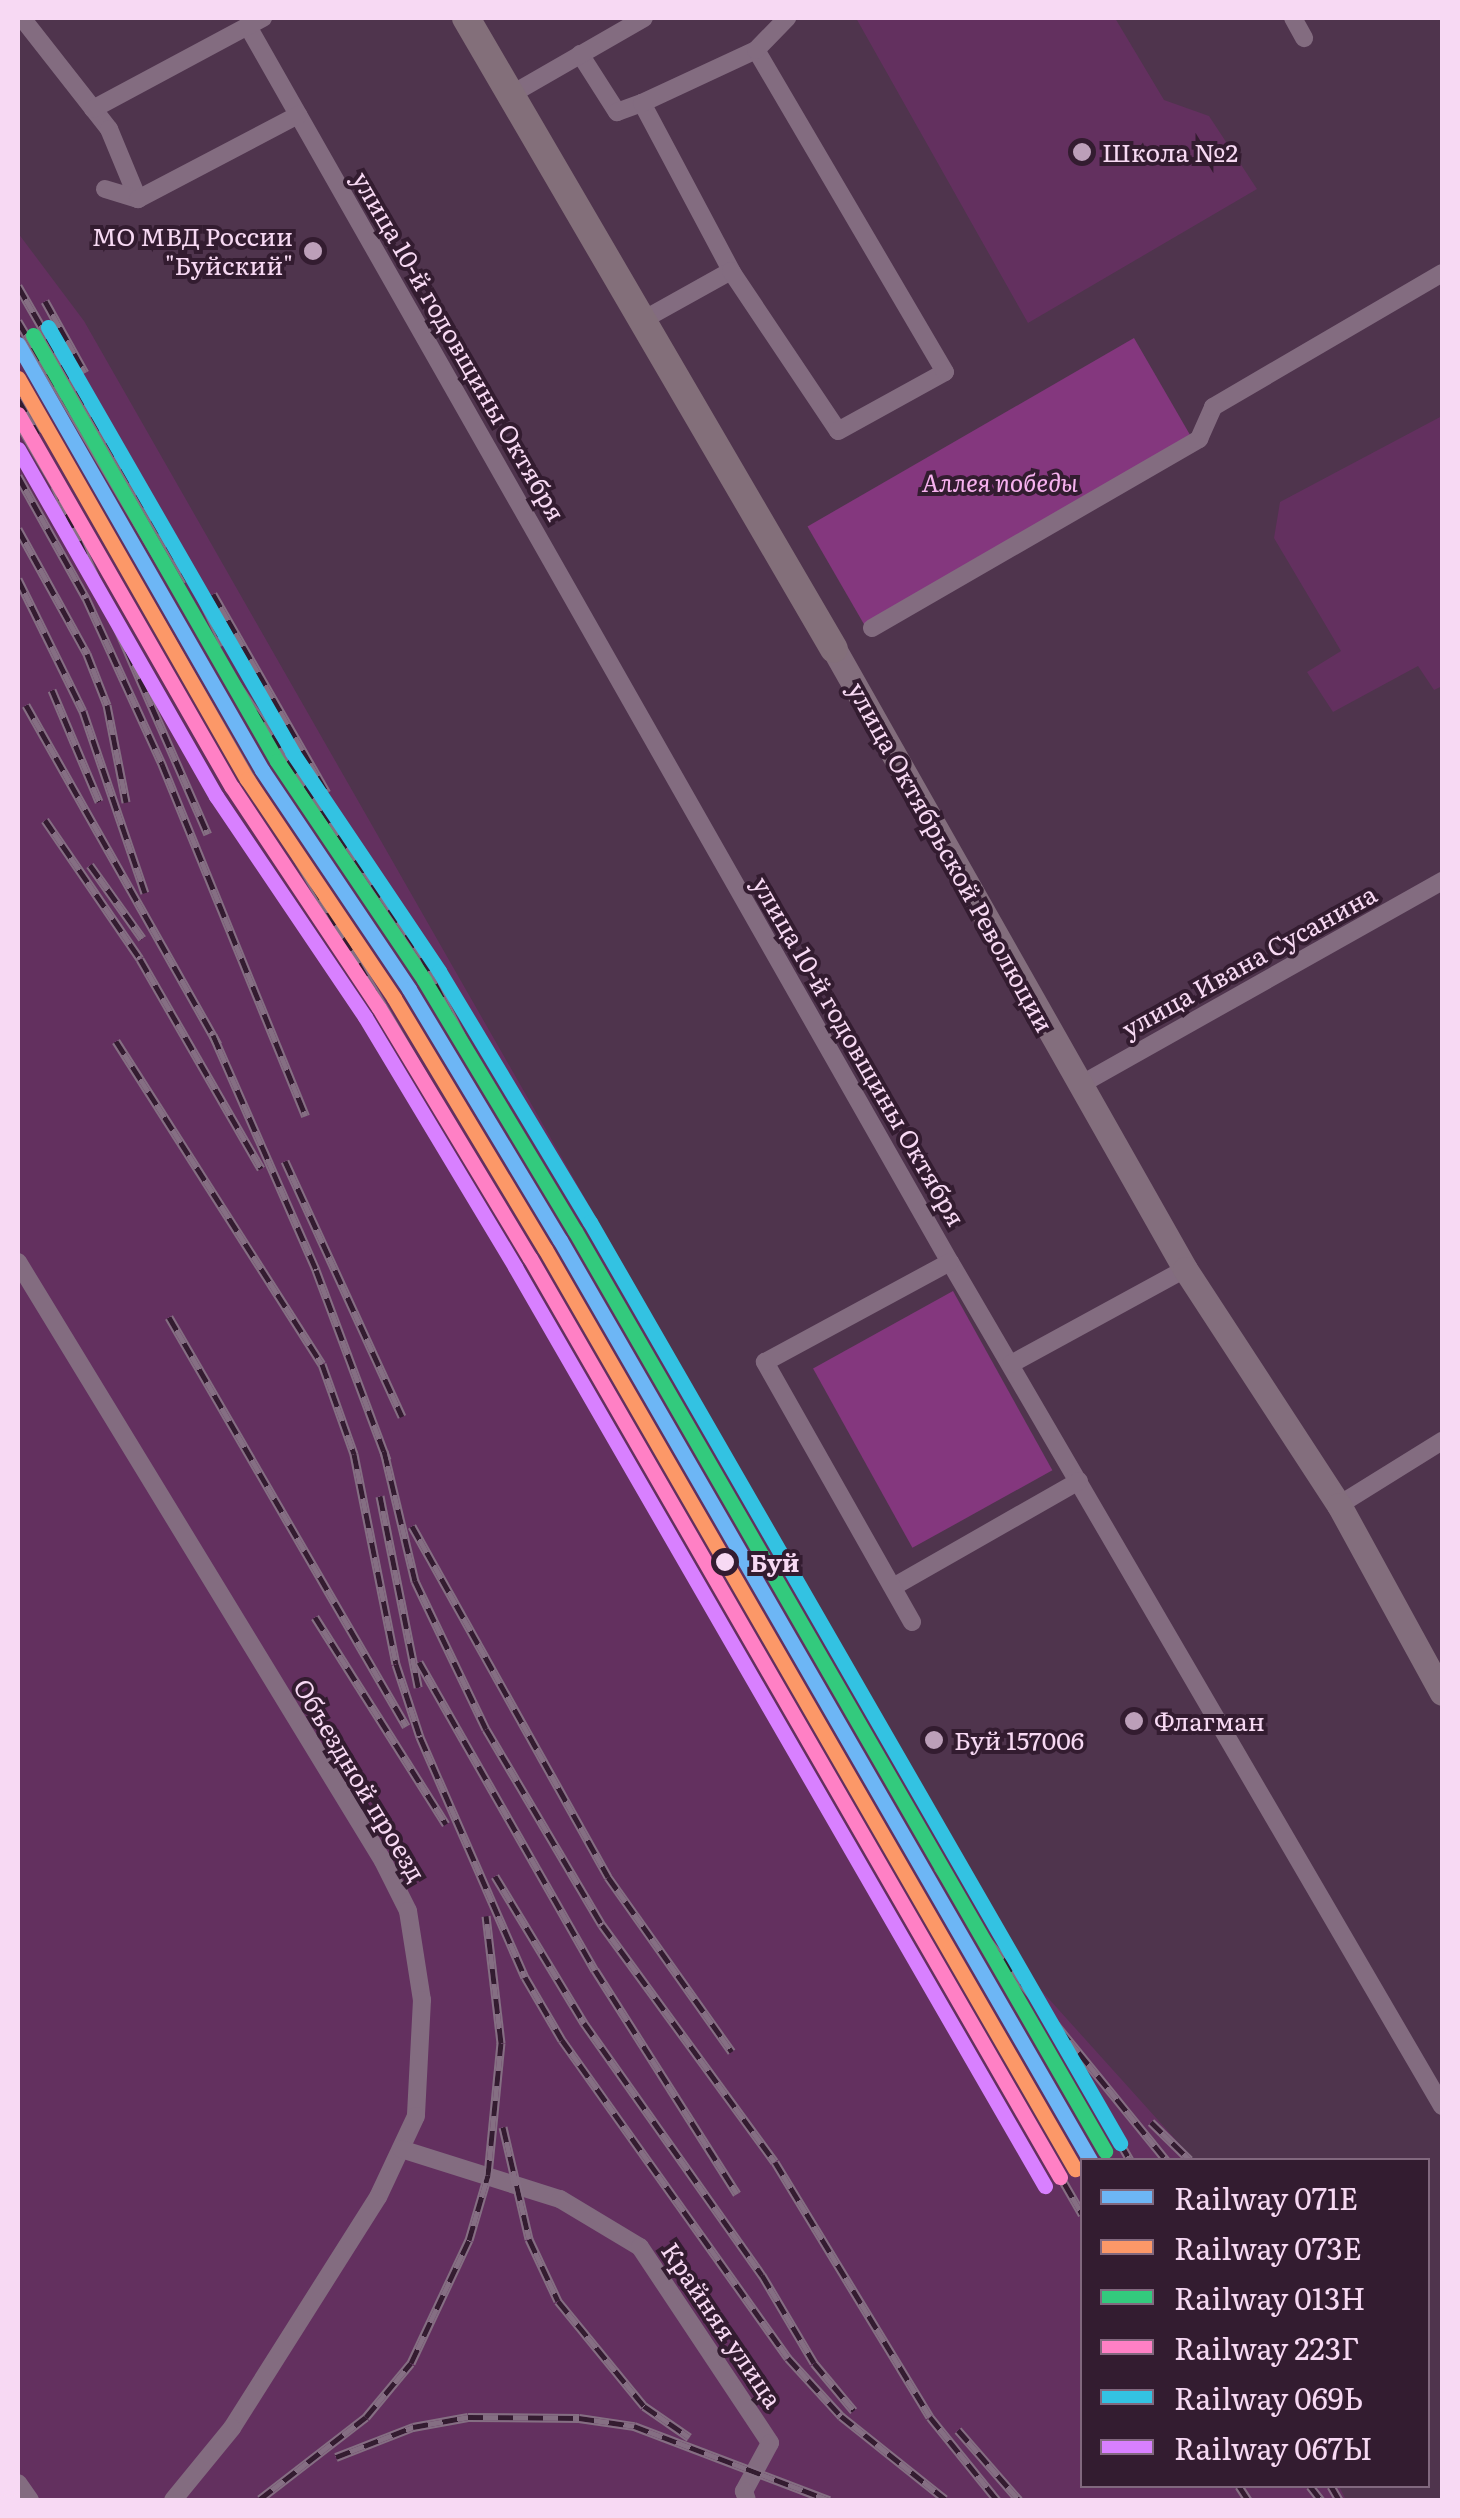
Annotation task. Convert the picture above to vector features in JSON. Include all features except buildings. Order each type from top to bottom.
[{"type":"main road","name":"улица Октябрьской Революции","points":[[466,18],[834,649]]},
{"type":"street","points":[[22,18],[109,129],[138,199]]},
{"type":"street","points":[[512,94],[644,18]]},
{"type":"street","points":[[580,54],[617,112],[756,50],[787,18]]},
{"type":"street","points":[[1292,18],[1304,38]]},
{"type":"street","points":[[93,109],[256,24]]},
{"type":"street","name":"улица 10-й годовщины Октября","points":[[256,24],[298,114],[950,1262],[1442,2106]]},
{"type":"street","points":[[642,103],[733,274],[838,431],[945,372],[756,50]]},
{"type":"street","points":[[105,189],[138,199],[298,114]]},
{"type":"street","points":[[872,628],[1199,438],[1213,406],[1442,273]]},
{"type":"street","points":[[641,321],[733,274]]},
{"type":"street","name":"улица Октябрьской Революции","points":[[834,649],[1186,1269],[1338,1505],[1442,1693]]},
{"type":"street","name":"улица Ивана Сусанина","points":[[1080,1084],[1442,881]]},
{"type":"street","name":"Объездной проезд","points":[[18,1262],[408,1911],[422,2000],[416,2116],[378,2197],[232,2428],[173,2500]]},
{"type":"street","points":[[912,1622],[765,1362],[950,1262]]},
{"type":"street","points":[[1010,1364],[1186,1269]]},
{"type":"street","points":[[1338,1505],[1442,1441]]},
{"type":"street","points":[[893,1587],[1079,1481]]},
{"type":"street","name":"Крайняя улица","points":[[401,2148],[560,2200],[640,2248],[770,2443],[744,2492],[747,2500]]},
{"type":"street","points":[[18,2483],[30,2500]]},
{"type":"shaded area","name":"Школа №2","points":[[856,18],[1115,18],[1164,100],[1209,116],[1257,189],[1028,323]]},
{"type":"shaded area","points":[[18,233],[84,321],[1031,1979],[1192,2158],[1080,2158],[1080,2488],[1340,2488],[1346,2500],[18,2500]]},
{"type":"shaded area","points":[[1442,416],[1442,686],[1434,690],[1418,666],[1333,712],[1307,672],[1341,651],[1274,538],[1280,502]]},
{"type":"green space","name":"Аллея победы","points":[[1134,338],[1190,436],[864,624],[808,526]]},
{"type":"green space","points":[[953,1291],[1052,1470],[912,1548],[813,1369]]},
{"type":"railway","points":[[18,286],[188,581]]},
{"type":"railway","points":[[45,301],[85,373]]},
{"type":"railway","points":[[18,321],[204,636],[422,957],[489,1091]]},
{"type":"railway","points":[[18,399],[38,434]]},
{"type":"railway","points":[[18,422],[61,495]]},
{"type":"railway","points":[[18,476],[86,598],[162,764],[306,1116]]},
{"type":"railway","points":[[55,486],[208,834]]},
{"type":"railway","points":[[18,529],[87,654],[107,705],[126,802]]},
{"type":"railway","points":[[187,568],[224,645]]},
{"type":"railway","points":[[18,579],[83,711],[145,893]]},
{"type":"railway","points":[[213,594],[327,793]]},
{"type":"railway","points":[[148,600],[1080,2211]]},
{"type":"railway","points":[[52,690],[99,801]]},
{"type":"railway","points":[[26,705],[218,1044]]},
{"type":"railway","points":[[45,820],[140,959],[261,1169]]},
{"type":"railway","points":[[90,865],[142,938]]},
{"type":"railway","points":[[213,1035],[316,1270],[387,1460]]},
{"type":"railway","points":[[116,1041],[322,1364],[354,1454],[396,1664],[420,1737],[525,1977],[562,2040],[788,2358],[841,2416],[945,2499]]},
{"type":"railway","points":[[285,1161],[402,1417]]},
{"type":"railway","points":[[169,1317],[406,1726]]},
{"type":"railway","points":[[384,1451],[415,1581],[486,1729],[602,1925],[775,2162],[930,2417],[997,2500]]},
{"type":"railway","points":[[380,1496],[418,1687]]},
{"type":"railway","points":[[412,1526],[608,1877],[732,2052]]},
{"type":"railway","points":[[315,1617],[446,1824]]},
{"type":"railway","points":[[419,1662],[595,1970],[737,2194]]},
{"type":"railway","points":[[938,1867],[984,1936],[1164,2158]]},
{"type":"railway","points":[[495,1876],[584,2023],[762,2275],[814,2363],[854,2411]]},
{"type":"railway","points":[[260,2499],[366,2417],[411,2363],[469,2240],[488,2175],[501,2043],[486,1916]]},
{"type":"railway","points":[[1075,2065],[1129,2158]]},
{"type":"railway","points":[[1151,2122],[1188,2158]]},
{"type":"railway","points":[[503,2127],[529,2239],[558,2301],[644,2406],[689,2437]]},
{"type":"railway","points":[[336,2457],[413,2427],[468,2417],[579,2418],[634,2426],[829,2500]]},
{"type":"railway","points":[[958,2430],[1019,2500]]},
{"type":"railway","points":[[1240,2488],[1248,2500]]},
{"type":"railway","points":[[1312,2488],[1321,2500]]},
{"type":"railway","points":[[1332,2488],[1339,2500]]},
{"type":"rail line","name":"069Ь","points":[[48,327],[292,752],[439,971],[590,1222],[1120,2143]]},
{"type":"rail line","name":"013Н","points":[[33,335],[277,761],[424,980],[575,1231],[1105,2151]]},
{"type":"rail line","name":"071Е","points":[[18,344],[262,770],[409,989],[560,1240],[1089,2158]]},
{"type":"rail line","name":"073Е","points":[[18,378],[247,779],[394,998],[545,1249],[1075,2169]]},
{"type":"rail line","name":"223Г","points":[[18,414],[232,787],[379,1008],[530,1258],[1060,2177]]},
{"type":"rail line","name":"067Ы","points":[[18,449],[216,796],[365,1017],[515,1267],[1045,2186]]},
{"type":"place","name":"Школа №2","points":[[1082,152]]},
{"type":"place","name":"МО МВД России \"Буйский\"","points":[[313,251]]},
{"type":"place","name":"Буй","points":[[725,1562]]},
{"type":"place","name":"Флагман","points":[[1134,1721]]},
{"type":"place","name":"Буй 157006","points":[[934,1740]]}]
